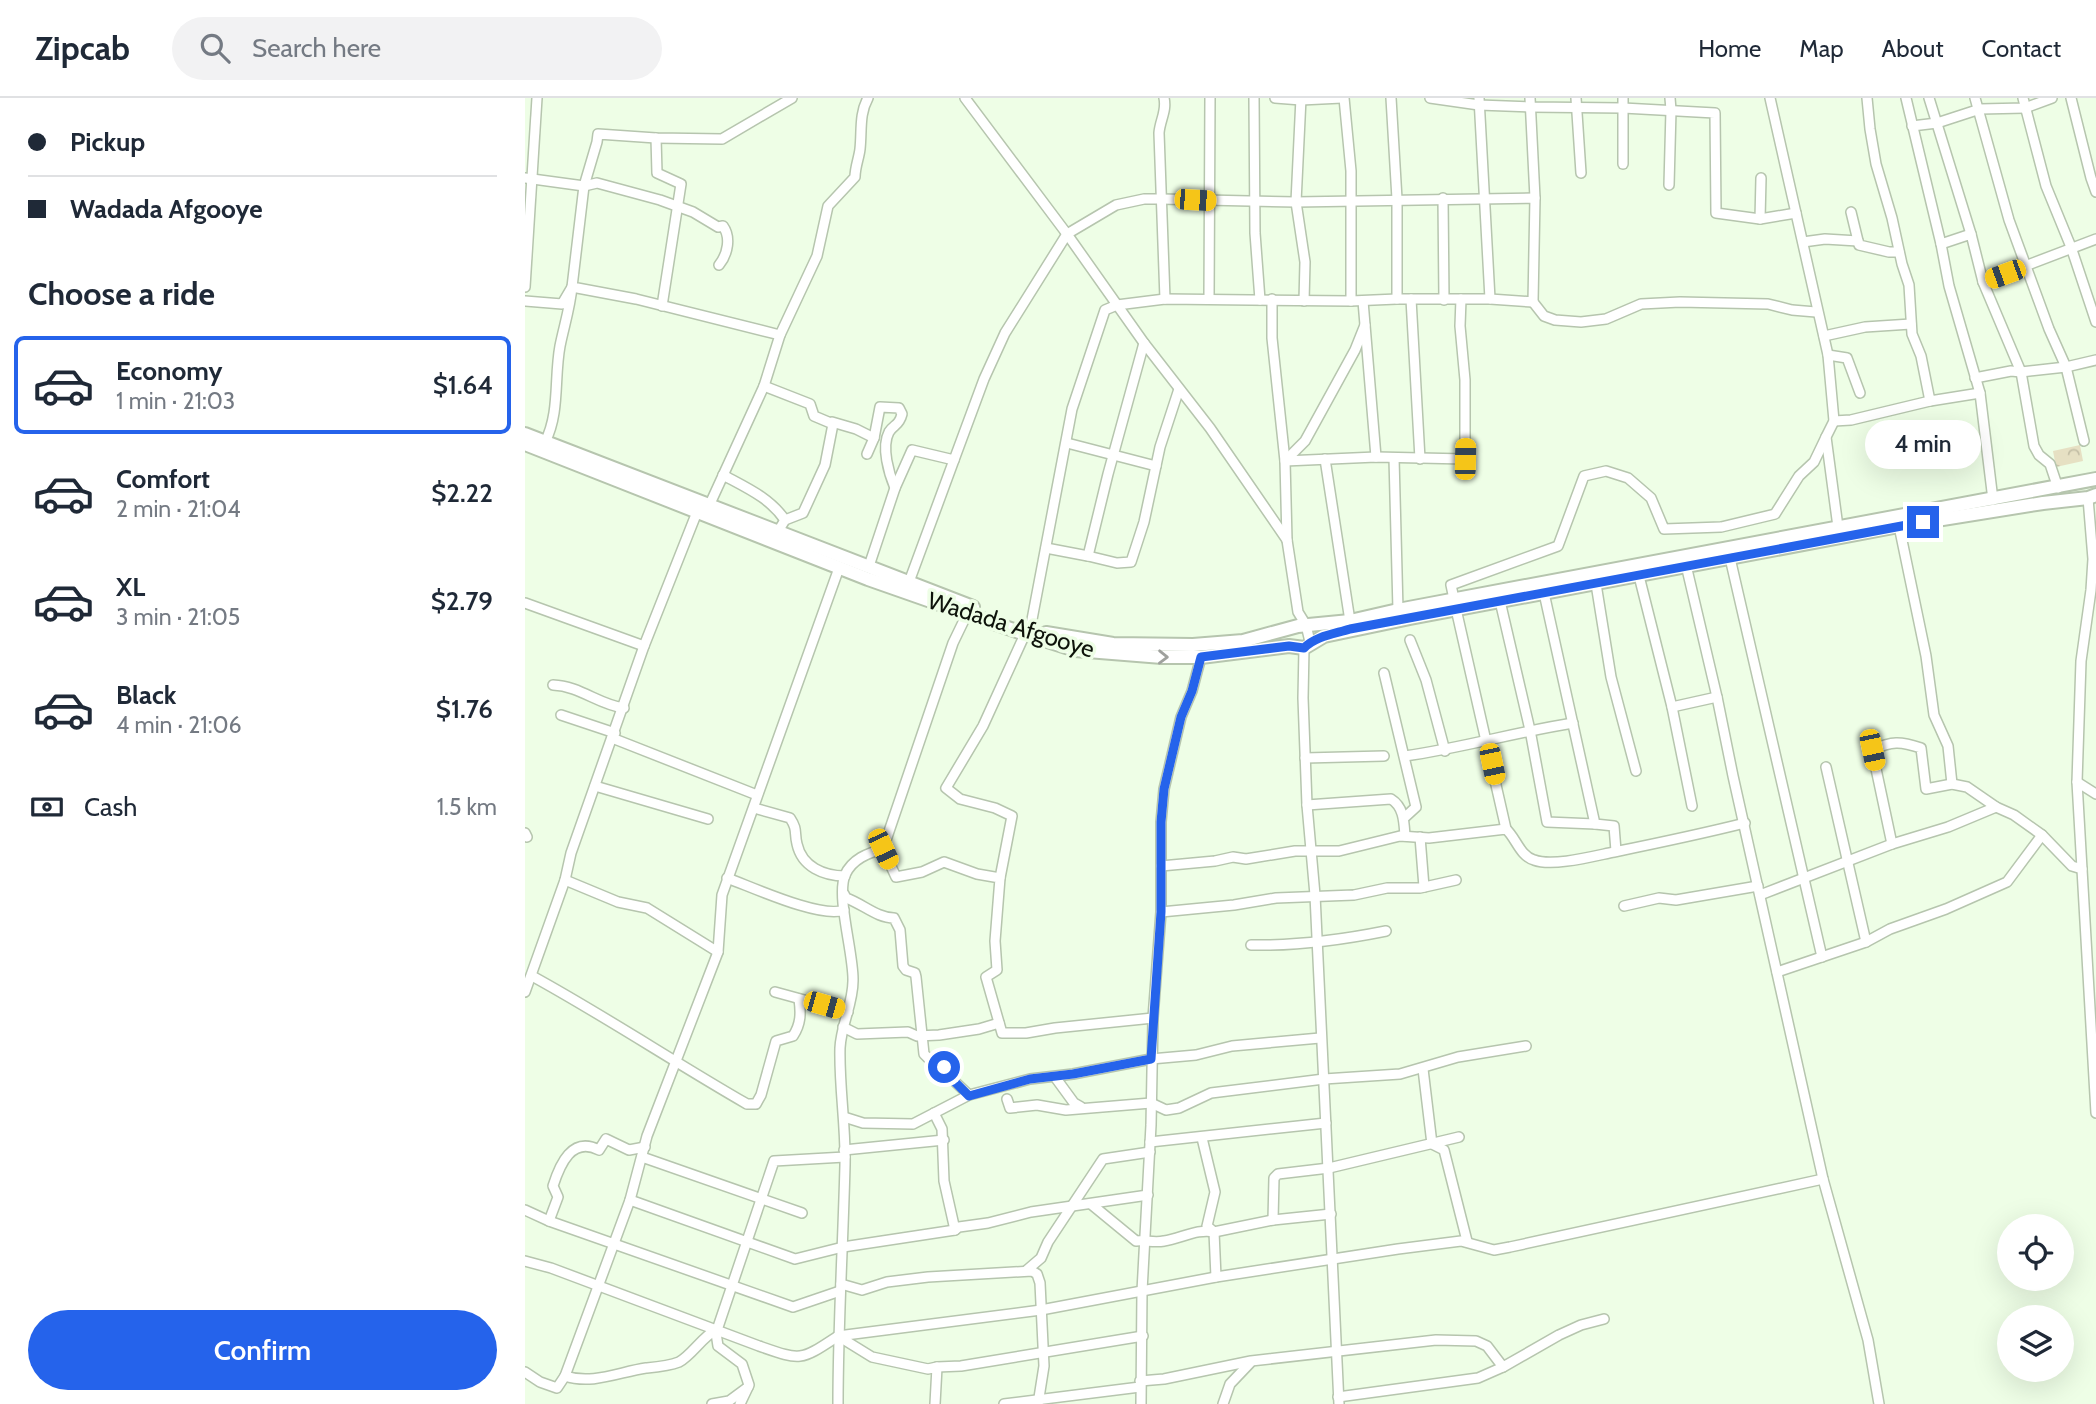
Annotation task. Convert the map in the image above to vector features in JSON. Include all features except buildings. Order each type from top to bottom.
[{"type":"highway","name":"Wadada Afgooye","points":[[525,434],[839,568],[967,614],[1027,632],[1113,644],[1193,645],[1243,641],[1306,625],[1350,621],[1398,610],[1500,601],[1899,526],[2090,497]]},
{"type":"highway","name":"Wadada Afgooye","points":[[525,444],[869,566],[1075,650],[1149,656],[1201,657],[1307,645],[1350,629],[1455,604],[2094,479]]},
{"type":"highway","points":[[2077,482],[2077,491],[2090,497],[2096,488],[2094,479]]},
{"type":"street","points":[[525,287],[529,179],[537,98]]},
{"type":"street","points":[[545,442],[554,421],[560,347],[569,313],[584,186],[598,134],[722,139],[792,98]]},
{"type":"street","points":[[525,992],[644,646],[703,509],[723,475],[764,387],[781,335],[817,256],[828,206],[855,177],[860,152],[862,109],[867,98]]},
{"type":"street","points":[[965,98],[1067,233],[1144,343],[1210,428],[1287,540]]},
{"type":"street","points":[[1164,98],[1165,112],[1160,121],[1159,133],[1165,299]]},
{"type":"street","points":[[1209,299],[1210,98]]},
{"type":"street","points":[[1254,98],[1260,300]]},
{"type":"street","points":[[1275,98],[1343,98],[1352,201],[1351,302]]},
{"type":"street","points":[[1391,98],[1397,199],[1397,299]]},
{"type":"street","points":[[1430,98],[1530,103],[1623,103],[1715,113],[1716,212],[1760,219],[1796,213]]},
{"type":"street","points":[[1669,98],[1669,185]]},
{"type":"street","points":[[1745,823],[1669,842],[1569,861],[1534,861],[1523,853],[1514,836],[1506,830],[1451,586],[1558,545],[1584,476],[1606,471],[1628,478],[1651,498],[1664,529],[1721,527],[1775,514],[1799,476],[1814,462],[1834,421],[1828,355],[1816,312],[1770,98]]},
{"type":"street","points":[[1867,98],[1876,163],[1909,285],[1911,324],[1930,401]]},
{"type":"street","points":[[1906,98],[1949,286],[1980,393],[1993,500]]},
{"type":"street","points":[[1929,98],[1983,282],[2021,372],[2035,446],[2049,464],[2058,488]]},
{"type":"street","points":[[1975,98],[2009,220],[2066,367],[2084,441]]},
{"type":"street","points":[[1912,126],[1937,123],[1980,109],[2052,98]]},
{"type":"street","points":[[2071,98],[2096,192]]},
{"type":"street","points":[[1301,99],[1296,202],[1305,262],[1304,301]]},
{"type":"street","points":[[1479,101],[1490,299]]},
{"type":"street","points":[[1530,103],[1535,198],[1533,302],[1544,316],[1555,320],[1581,322],[1606,319],[1641,304],[1680,302],[1768,304],[1816,312]]},
{"type":"street","points":[[1576,103],[1581,173]]},
{"type":"street","points":[[1623,103],[1623,164]]},
{"type":"street","points":[[2024,103],[2046,186],[2096,322]]},
{"type":"street","points":[[656,138],[657,173],[681,184],[662,306]]},
{"type":"street","points":[[1760,219],[1761,178]]},
{"type":"street","points":[[529,179],[584,186],[597,183],[677,206],[717,227],[723,226],[727,237],[726,256],[719,265]]},
{"type":"street","points":[[1443,198],[1444,300]]},
{"type":"street","points":[[909,582],[984,379],[1005,333],[1067,233],[1116,205],[1144,199],[1296,202],[1535,198]]},
{"type":"street","points":[[1851,212],[1860,245],[1899,252]]},
{"type":"street","points":[[1941,244],[1971,234]]},
{"type":"street","points":[[1803,242],[1832,239],[1858,241]]},
{"type":"street","points":[[1983,282],[2096,239]]},
{"type":"street","points":[[572,287],[781,335]]},
{"type":"street","points":[[525,301],[562,304],[572,287]]},
{"type":"street","points":[[1153,1018],[1026,1033],[1002,1033],[986,977],[997,970],[995,941],[1000,878],[1012,816],[995,808],[960,799],[946,788],[983,726],[1027,632],[1076,397],[1105,310],[1117,305],[1165,299],[1351,302],[1490,299],[1533,302]]},
{"type":"street","points":[[1272,299],[1272,338],[1285,461],[1287,540],[1298,612],[1306,625],[1303,698],[1305,758],[1315,895],[1338,1401],[1469,1380],[1503,1367],[1581,1325],[1604,1319]]},
{"type":"street","points":[[1411,299],[1420,459]]},
{"type":"street","points":[[1285,461],[1376,457],[1465,459],[1461,299]]},
{"type":"street","points":[[1363,301],[1376,457]]},
{"type":"street","points":[[1824,336],[1865,327],[1911,324]]},
{"type":"street","points":[[1285,461],[1305,441],[1355,350],[1365,325]]},
{"type":"street","points":[[1088,556],[1144,343]]},
{"type":"street","points":[[1828,355],[1847,358],[1860,393]]},
{"type":"street","points":[[1975,378],[2011,371],[2066,367],[2096,360]]},
{"type":"street","points":[[764,387],[802,399],[810,404],[814,416],[856,429],[874,438]]},
{"type":"street","points":[[1046,548],[1117,563],[1131,562],[1179,389]]},
{"type":"street","points":[[1834,421],[1980,393]]},
{"type":"street","points":[[867,454],[874,438],[880,407],[899,408],[902,414],[900,423],[888,434],[886,445],[888,470],[895,488]]},
{"type":"street","points":[[777,533],[785,520],[803,513],[820,480],[834,427],[832,422]]},
{"type":"street","points":[[1826,437],[1838,527]]},
{"type":"street","points":[[1067,443],[1156,466]]},
{"type":"street","points":[[869,566],[895,488],[912,450],[954,460]]},
{"type":"street","points":[[1394,458],[1398,610]]},
{"type":"street","points":[[1325,459],[1350,621]]},
{"type":"street","points":[[723,475],[767,499],[785,520]]},
{"type":"street","points":[[2090,497],[2093,549],[2088,618],[2081,662],[2077,782],[2094,1041],[2096,1113]]},
{"type":"street","points":[[1899,526],[1926,656],[1934,715],[1948,746],[1952,784]]},
{"type":"street","points":[[1730,558],[1822,957]]},
{"type":"street","points":[[1686,565],[1823,1179],[1868,1340],[1879,1404]]},
{"type":"street","points":[[525,1372],[540,1382],[557,1388],[565,1376],[599,1287],[675,1062],[718,952],[720,904],[727,878],[839,568]]},
{"type":"street","points":[[1639,576],[1672,707],[1692,806]]},
{"type":"street","points":[[1596,584],[1611,677],[1636,771]]},
{"type":"street","points":[[1544,593],[1595,824]]},
{"type":"street","points":[[1500,601],[1530,730],[1547,822],[1614,826],[1616,851]]},
{"type":"street","points":[[525,603],[644,646]]},
{"type":"street","points":[[1289,646],[1289,629],[1298,612]]},
{"type":"street","points":[[967,614],[949,656],[883,849],[896,877],[922,872],[944,862],[977,874],[1000,878]]},
{"type":"street","points":[[1410,640],[1426,680],[1445,751]]},
{"type":"street","points":[[1141,1404],[1142,1291],[1150,1147],[1153,1018],[1161,912],[1164,789],[1181,717],[1192,691],[1201,657]]},
{"type":"street","points":[[1384,673],[1416,807],[1404,818]]},
{"type":"street","points":[[553,685],[580,690],[615,707],[624,708]]},
{"type":"street","points":[[1672,707],[1717,697]]},
{"type":"street","points":[[561,715],[757,795]]},
{"type":"street","points":[[1405,756],[1445,751],[1530,730],[1573,723]]},
{"type":"street","points":[[1892,844],[1872,750],[1902,741],[1921,748],[1926,789],[1952,784],[1967,787],[2042,835],[2072,866],[2082,870]]},
{"type":"street","points":[[1305,758],[1384,756]]},
{"type":"street","points":[[1826,767],[1866,942]]},
{"type":"street","points":[[2077,782],[2096,794]]},
{"type":"street","points":[[595,786],[708,819]]},
{"type":"street","points":[[1307,805],[1391,799],[1396,801],[1404,818],[1405,836]]},
{"type":"street","points":[[1624,906],[1660,898],[1676,900],[1759,891],[1804,878],[1892,844],[1948,827],[1996,807]]},
{"type":"street","points":[[754,808],[790,818],[797,829],[796,843],[804,858],[823,874],[845,876]]},
{"type":"street","points":[[1161,866],[1215,862],[1233,857],[1247,859],[1295,851],[1339,851],[1391,837],[1506,830]]},
{"type":"street","points":[[1777,972],[1866,942],[1889,929],[1946,909],[2007,882],[2042,835]]},
{"type":"street","points":[[1420,837],[1424,887]]},
{"type":"street","points":[[838,1404],[844,1153],[840,1048],[853,985],[843,892],[845,876],[863,855],[883,849]]},
{"type":"street","points":[[727,878],[800,905],[836,913],[844,910]]},
{"type":"street","points":[[565,880],[618,902],[647,908],[718,952]]},
{"type":"street","points":[[1161,912],[1315,895],[1354,895],[1387,888],[1424,887],[1456,880]]},
{"type":"street","points":[[843,892],[846,898],[862,904],[879,916],[894,918],[901,937],[903,966],[915,973],[916,977],[926,1057],[941,1063],[969,1096]]},
{"type":"street","points":[[1251,946],[1317,943],[1386,931]]},
{"type":"street","points":[[531,976],[604,1016],[639,1041],[747,1104],[756,1104],[761,1095],[776,1041],[793,1035],[799,1026],[799,999]]},
{"type":"street","points":[[775,992],[848,1012]]},
{"type":"street","points":[[843,1027],[857,1034],[908,1032],[922,1036],[960,1032],[999,1023]]},
{"type":"street","points":[[843,1117],[863,1124],[916,1123],[969,1096],[1030,1079],[1055,1077],[1151,1059],[1196,1055],[1231,1046],[1320,1038]]},
{"type":"street","points":[[1007,1099],[1010,1108],[1037,1105],[1066,1110],[1151,1103],[1166,1110],[1179,1108],[1211,1093],[1400,1074],[1458,1057],[1526,1046]]},
{"type":"street","points":[[1423,1069],[1432,1143]]},
{"type":"street","points":[[1055,1077],[1074,1103],[1081,1107]]},
{"type":"street","points":[[934,1113],[944,1140],[944,1181],[955,1230]]},
{"type":"street","points":[[1027,1270],[1041,1258],[1048,1241],[1103,1159],[1202,1138],[1326,1123]]},
{"type":"street","points":[[1273,1220],[1274,1178],[1278,1174],[1329,1168],[1459,1137]]},
{"type":"street","points":[[1202,1138],[1215,1192],[1207,1226],[1214,1232],[1216,1277]]},
{"type":"street","points":[[549,1221],[558,1197],[553,1186],[562,1163],[579,1146],[586,1145],[599,1150],[606,1139],[629,1150],[644,1152],[802,1213]]},
{"type":"street","points":[[740,1404],[749,1385],[742,1363],[718,1346],[717,1329],[774,1161],[944,1140]]},
{"type":"street","points":[[1432,1143],[1444,1150],[1467,1241]]},
{"type":"street","points":[[525,1261],[551,1268],[793,1358],[814,1353],[838,1336],[1041,1310],[1216,1277],[1398,1248],[1467,1241],[1494,1250],[1823,1179]]},
{"type":"street","points":[[629,1200],[795,1259],[843,1247],[955,1230],[1031,1212],[1148,1195]]},
{"type":"street","points":[[1091,1204],[1136,1241],[1161,1242],[1206,1230],[1214,1232],[1273,1220],[1331,1214]]},
{"type":"street","points":[[525,1210],[549,1221],[793,1307],[841,1288],[862,1290],[887,1282],[1027,1270],[1037,1274],[1039,1278],[1044,1367],[1037,1401]]},
{"type":"street","points":[[565,1376],[576,1380],[609,1377],[682,1361],[699,1342],[717,1329]]},
{"type":"street","points":[[838,1336],[872,1357],[928,1368],[961,1366],[1143,1336]]},
{"type":"street","points":[[1004,1404],[1164,1380],[1251,1361],[1410,1341],[1476,1341],[1487,1346],[1503,1367]]},
{"type":"street","points":[[1223,1404],[1230,1384],[1251,1361]]},
{"type":"street","points":[[935,1404],[937,1367]]},
{"type":"street","points":[[712,1404],[729,1401],[749,1385]]},
{"type":"green space","points":[[2080,445],[2083,461],[2056,467],[2053,451]]},
{"type":"route","points":[[944,1067],[969,1096],[1030,1079],[1055,1077],[1151,1059],[1161,912],[1161,822],[1164,789],[1171,752],[1201,657],[1289,646],[1304,648],[1324,636],[1350,629],[1923,522]]}]
